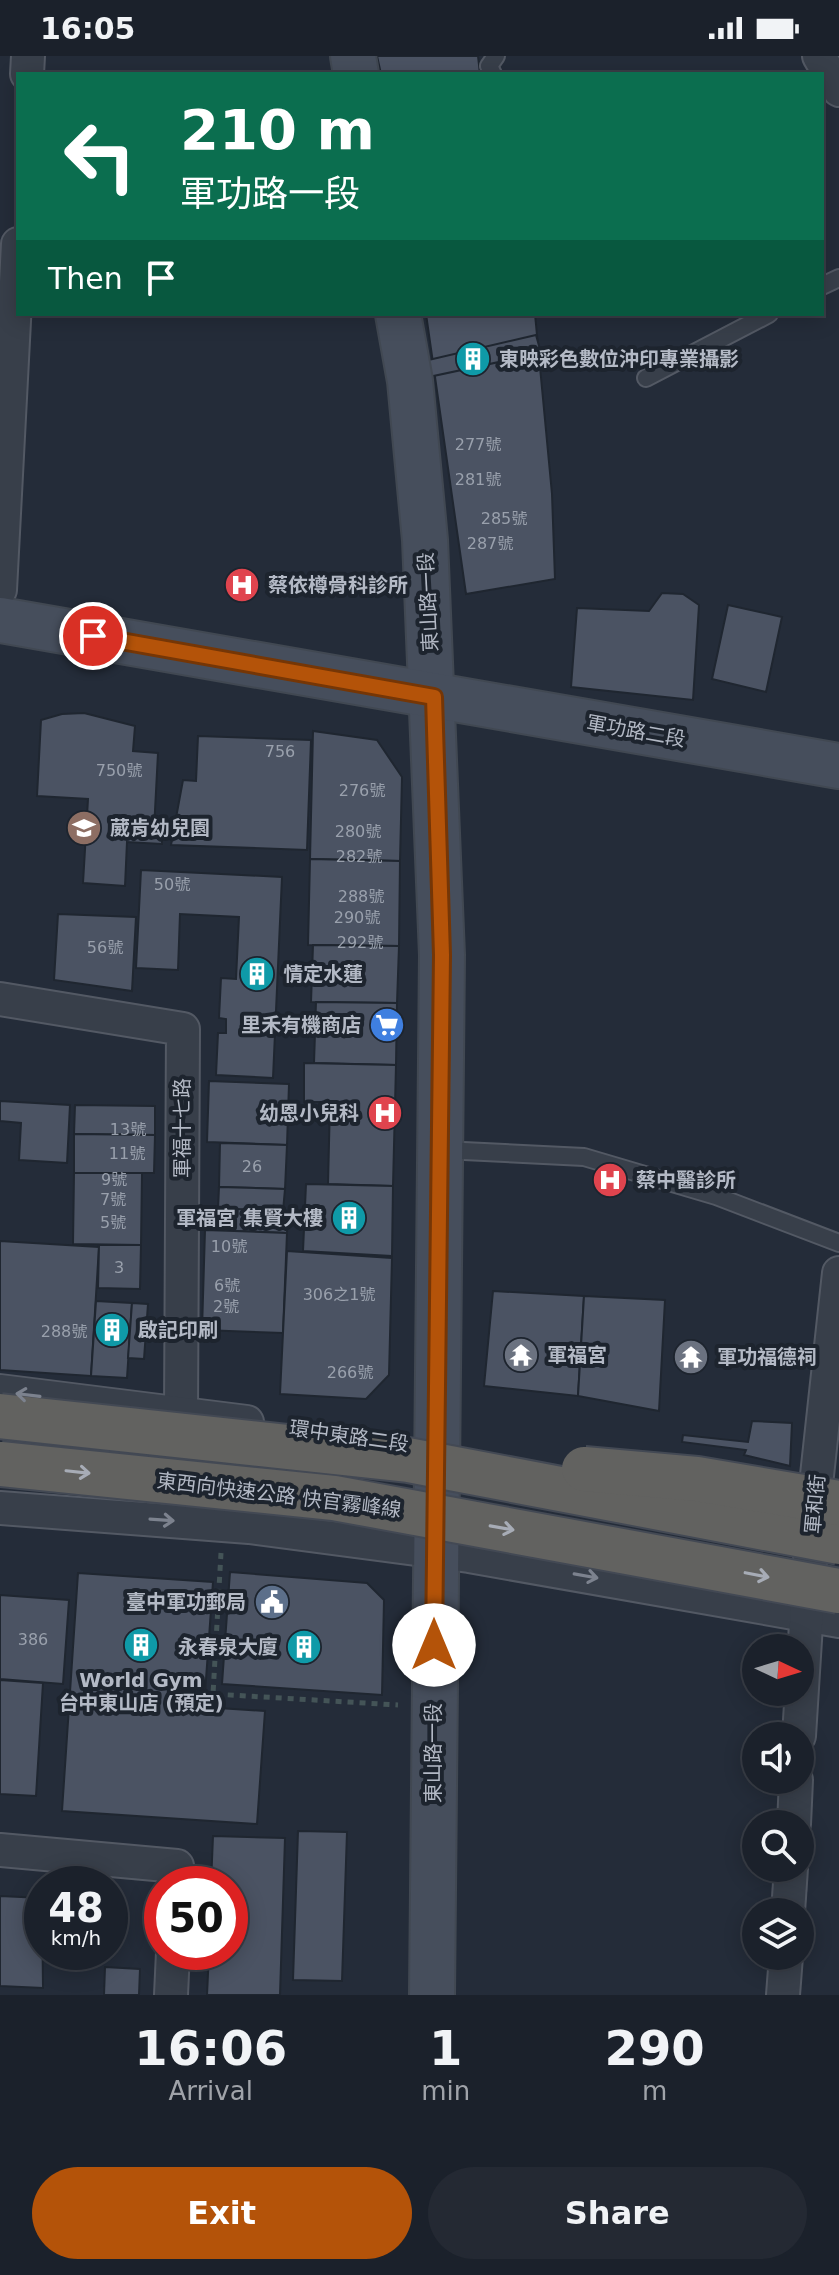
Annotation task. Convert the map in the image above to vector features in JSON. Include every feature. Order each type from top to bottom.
[{"type":"highway","points":[[0,1416],[697,1479],[833,1518]]},
{"type":"highway","name":"東西向快速公路 快官霧峰線","points":[[0,1464],[334,1498],[823,1603]]},
{"type":"main road","name":"東山路一段","points":[[398,316],[410,381],[425,540],[434,697],[442,955],[441,1150],[423,1454],[435,1552],[432,1995]]},
{"type":"main road","name":"軍功路二段","points":[[0,620],[839,766]]},
{"type":"street","points":[[819,56],[839,90]]},
{"type":"street","points":[[0,590],[16,282]]},
{"type":"street","name":"軍福十七路","points":[[0,999],[183,1029],[181,1413]]},
{"type":"street","name":"軍和街","points":[[802,1722],[823,1603],[833,1518],[839,1273]]},
{"type":"street","name":"環中東路二段","points":[[0,1391],[181,1413],[423,1454]]},
{"type":"street","points":[[0,1508],[220,1524],[823,1603],[839,1621]]},
{"type":"street","points":[[0,1850],[177,1866]]},
{"type":"street","points":[[171,1995],[172,1970]]},
{"type":"street","points":[[783,1995],[785,1970]]},
{"type":"lane","points":[[646,378],[765,316]]},
{"type":"lane","points":[[441,1150],[584,1157],[716,1196],[839,1243]]},
{"type":"path","points":[[220,1524],[213,1694],[434,1707]]},
{"type":"building","points":[[377,56],[478,56],[480,72],[381,72]]},
{"type":"building","points":[[426,316],[535,316],[552,494],[555,579],[466,594]]},
{"type":"building","name":"東映彩色數位沖印專業攝影","points":[[536,335],[541,353],[410,381],[407,365]]},
{"type":"building","points":[[662,593],[683,594],[699,605],[693,700],[571,687],[577,608],[649,611]]},
{"type":"building","points":[[728,605],[782,617],[766,692],[712,679]]},
{"type":"building","name":"葳肯幼兒園","points":[[84,713],[135,726],[133,751],[158,753],[154,830],[162,830],[162,844],[127,842],[125,886],[83,883],[88,799],[37,796],[41,720],[62,714]]},
{"type":"building","points":[[313,731],[377,740],[402,777],[400,861],[310,859]]},
{"type":"building","points":[[198,736],[311,740],[307,850],[171,845],[183,780],[196,781]]},
{"type":"building","points":[[310,859],[400,861],[399,946],[308,945]]},
{"type":"building","name":"情定水蓮","points":[[141,870],[282,877],[273,1078],[216,1075],[218,1033],[226,1033],[226,1019],[219,1018],[221,978],[236,979],[239,917],[180,914],[178,970],[136,968]]},
{"type":"building","points":[[58,914],[136,917],[132,991],[54,980]]},
{"type":"building","points":[[313,945],[399,946],[397,1003],[311,1002]]},
{"type":"building","points":[[316,1002],[397,1003],[396,1065],[314,1063]]},
{"type":"building","points":[[304,1063],[396,1065],[393,1186],[328,1184],[330,1102],[304,1102]]},
{"type":"building","points":[[209,1081],[289,1084],[287,1145],[207,1142]]},
{"type":"building","points":[[0,1101],[70,1105],[67,1163],[19,1160],[21,1123],[0,1121]]},
{"type":"building","points":[[75,1105],[155,1106],[155,1135],[74,1134]]},
{"type":"building","points":[[74,1134],[155,1135],[154,1173],[74,1173]]},
{"type":"building","points":[[220,1143],[287,1145],[285,1189],[219,1187]]},
{"type":"building","points":[[74,1173],[142,1173],[141,1245],[73,1244]]},
{"type":"building","name":"軍福宮 集賢大樓","points":[[306,1184],[393,1186],[392,1256],[303,1251]]},
{"type":"building","points":[[219,1187],[285,1189],[283,1211],[218,1209]]},
{"type":"building","points":[[206,1208],[288,1211],[287,1233],[205,1230]]},
{"type":"building","points":[[205,1230],[287,1233],[283,1333],[202,1330]]},
{"type":"building","points":[[0,1241],[99,1247],[91,1376],[0,1370]]},
{"type":"building","points":[[99,1245],[141,1245],[140,1289],[98,1288]]},
{"type":"building","points":[[287,1251],[392,1258],[389,1375],[366,1399],[280,1394]]},
{"type":"building","points":[[493,1291],[584,1296],[578,1396],[484,1386]]},
{"type":"building","points":[[584,1296],[665,1300],[659,1411],[578,1396]]},
{"type":"building","name":"啟記印刷","points":[[96,1301],[132,1303],[127,1378],[91,1376]]},
{"type":"building","points":[[132,1303],[148,1304],[144,1359],[128,1358]]},
{"type":"building","points":[[752,1421],[792,1423],[790,1466],[744,1455],[746,1450],[682,1442],[683,1435],[748,1442]]},
{"type":"building","name":"永春泉大廈","points":[[230,1572],[367,1583],[384,1600],[382,1695],[222,1684]]},
{"type":"building","name":"World Gym 台中東山店 (預定)","points":[[78,1573],[213,1582],[204,1707],[265,1711],[257,1824],[62,1811]]},
{"type":"building","points":[[0,1595],[69,1600],[63,1684],[0,1679]]},
{"type":"building","points":[[0,1680],[43,1683],[36,1796],[0,1794]]},
{"type":"building","points":[[298,1831],[347,1832],[342,1981],[293,1980]]},
{"type":"building","points":[[213,1836],[285,1838],[280,1995],[207,1995],[208,1970],[248,1970],[248,1866],[212,1866]]},
{"type":"building","points":[[0,1896],[24,1897],[24,1970],[43,1970],[43,1988],[0,1986]]},
{"type":"building","points":[[140,1969],[139,1995],[104,1995],[105,1970]]},
{"type":"place","name":"東映彩色數位沖印專業攝影","points":[[473,359]]},
{"type":"place","name":"蔡依樽骨科診所","points":[[242,585]]},
{"type":"place","name":"葳肯幼兒園","points":[[84,828]]},
{"type":"place","name":"情定水蓮","points":[[257,974]]},
{"type":"place","name":"里禾有機商店","points":[[387,1025]]},
{"type":"place","name":"幼恩小兒科","points":[[385,1113]]},
{"type":"place","name":"蔡中醫診所","points":[[610,1180]]},
{"type":"place","name":"軍福宮 集賢大樓","points":[[349,1218]]},
{"type":"place","name":"啟記印刷","points":[[112,1330]]},
{"type":"place","name":"軍福宮","points":[[521,1355]]},
{"type":"place","name":"軍功福德祠","points":[[691,1357]]},
{"type":"place","name":"臺中軍功郵局","points":[[272,1602]]},
{"type":"place","name":"World Gym 台中東山店 (預定)","points":[[141,1645]]},
{"type":"place","name":"永春泉大廈","points":[[304,1647]]},
{"type":"route","points":[[93,636],[434,697],[442,955],[439,1448],[434,1645]]}]
